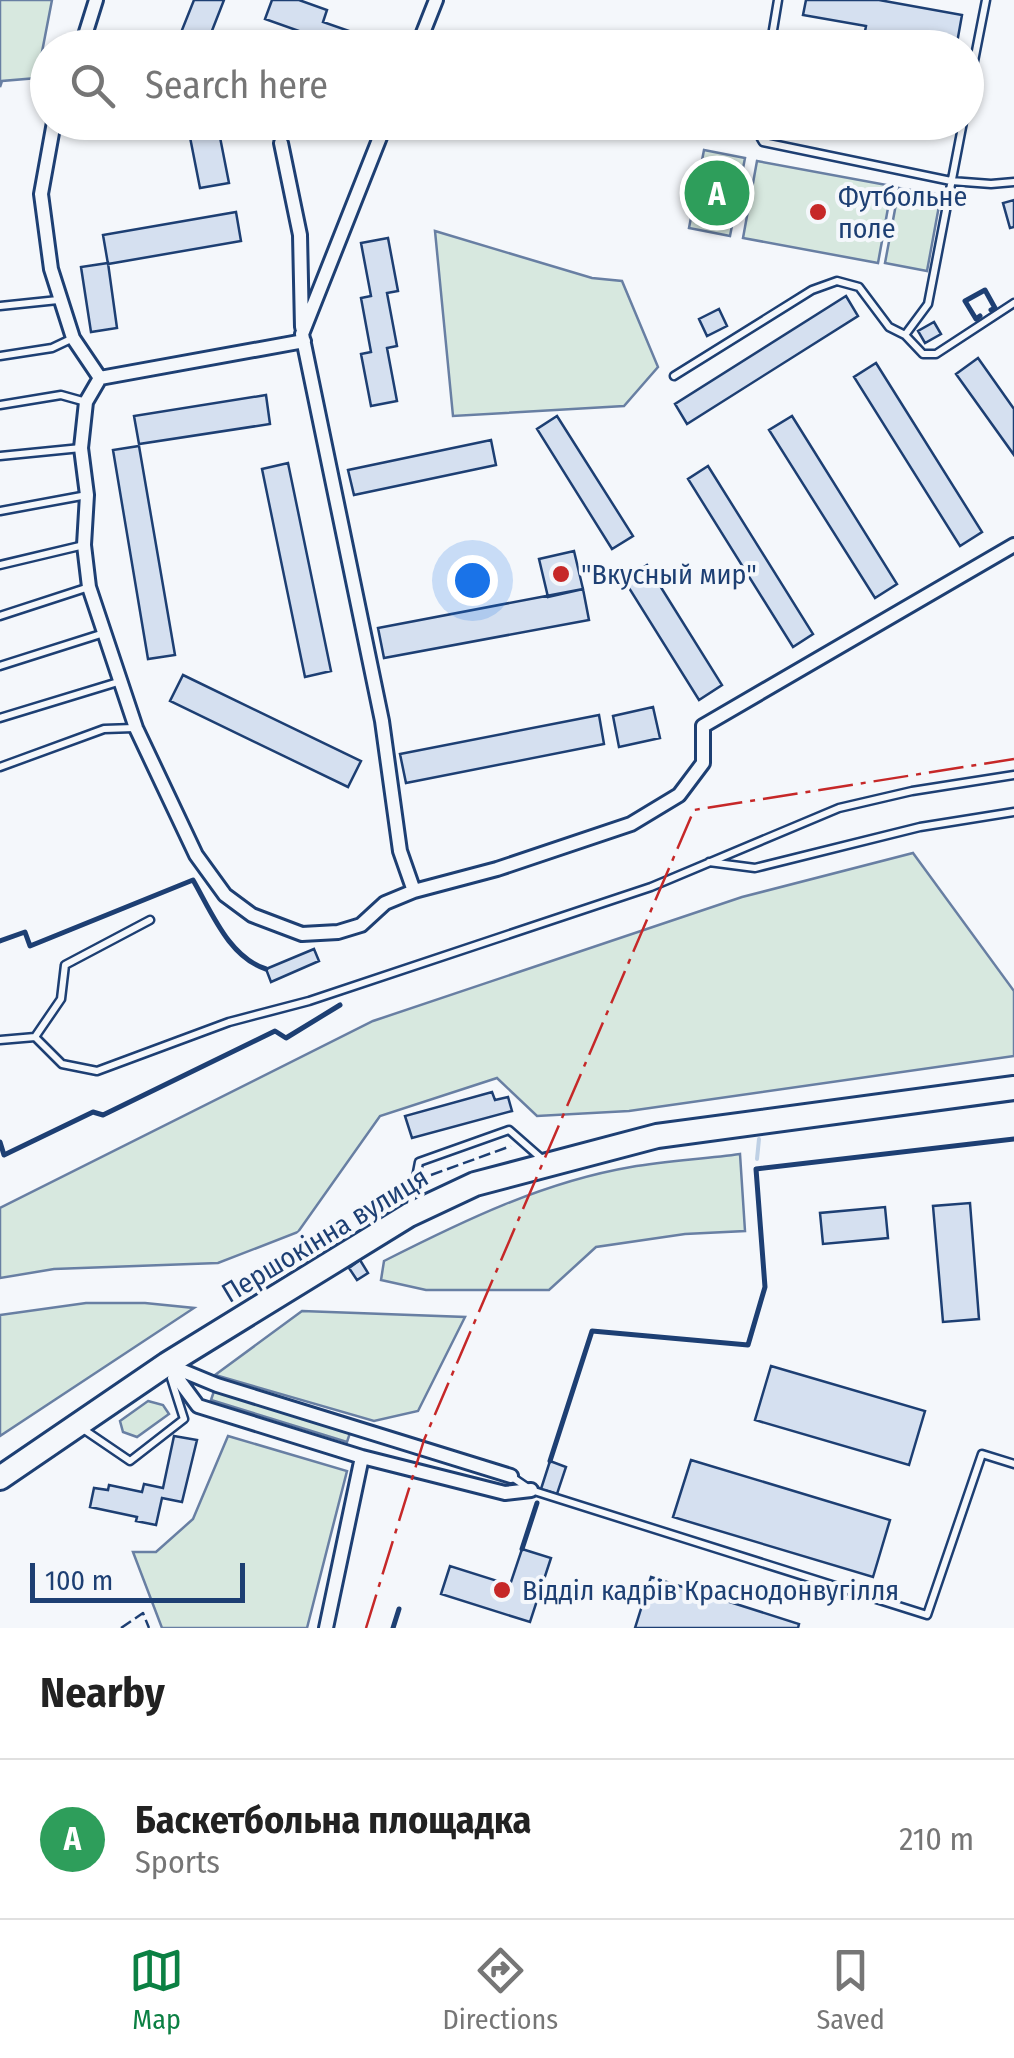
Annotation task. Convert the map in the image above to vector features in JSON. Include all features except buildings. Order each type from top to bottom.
[{"type":"highway","name":"Першокінна вулиця","points":[[0,1478],[167,1364],[409,1215],[475,1184],[657,1136],[1014,1088]]},
{"type":"street","points":[[87,30],[96,0]]},
{"type":"street","points":[[424,30],[436,0]]},
{"type":"street","points":[[51,140],[41,194],[52,269],[73,338],[100,378]]},
{"type":"street","points":[[303,338],[379,140]]},
{"type":"street","points":[[281,143],[300,235],[303,338],[382,721],[400,852],[414,892]]},
{"type":"street","points":[[303,338],[100,378],[86,402],[80,448],[87,495],[84,545],[89,587],[136,728],[196,855],[226,896],[252,915],[302,934],[338,932],[361,924],[385,903],[414,892],[496,870],[631,824],[679,796],[703,763],[703,726],[1014,545]]},
{"type":"street","points":[[167,1364],[216,1385],[510,1476]]},
{"type":"street","points":[[167,1364],[198,1406],[362,1457],[505,1493],[531,1490]]},
{"type":"street","points":[[326,1628],[362,1457]]},
{"type":"lane","points":[[773,30],[778,0]]},
{"type":"lane","points":[[980,30],[986,0]]},
{"type":"lane","points":[[761,140],[951,181],[1014,182]]},
{"type":"lane","points":[[905,335],[928,304],[959,140]]},
{"type":"lane","points":[[674,376],[812,290],[837,280],[859,287],[889,327],[905,335],[923,354],[936,354],[1014,303]]},
{"type":"lane","points":[[0,306],[61,300]]},
{"type":"lane","points":[[0,356],[52,348],[73,338]]},
{"type":"lane","points":[[0,405],[61,395],[86,402]]},
{"type":"lane","points":[[0,456],[80,448]]},
{"type":"lane","points":[[0,512],[87,495]]},
{"type":"lane","points":[[0,566],[84,545]]},
{"type":"lane","points":[[0,616],[89,587]]},
{"type":"lane","points":[[0,666],[104,633]]},
{"type":"lane","points":[[0,718],[118,682]]},
{"type":"lane","points":[[0,767],[104,730],[136,728]]},
{"type":"lane","points":[[0,1040],[35,1037],[62,1064],[98,1071],[229,1022],[309,1001],[651,886],[838,808],[912,791],[1014,775]]},
{"type":"lane","points":[[708,862],[755,868],[920,827],[1014,812]]},
{"type":"lane","points":[[35,1037],[61,999],[64,965],[150,920]]},
{"type":"lane","points":[[409,1215],[419,1162],[508,1130],[547,1163]]},
{"type":"lane","points":[[78,1426],[130,1461],[184,1420],[167,1364]]},
{"type":"lane","points":[[362,1457],[370,1434]]},
{"type":"lane","points":[[510,1476],[531,1490],[927,1616],[982,1454],[1014,1464]]},
{"type":"shaded area","points":[[0,0],[52,0],[46,30],[30,30],[30,79],[2,81],[0,87]]},
{"type":"shaded area","points":[[704,150],[745,158],[730,236],[689,228]]},
{"type":"shaded area","name":"Футбольне поле","points":[[757,161],[892,186],[878,263],[743,238]]},
{"type":"shaded area","points":[[899,188],[941,195],[927,271],[885,263]]},
{"type":"shaded area","points":[[435,231],[592,278],[622,281],[658,367],[624,406],[453,416]]},
{"type":"shaded area","points":[[913,853],[1014,991],[1014,1056],[629,1111],[537,1116],[497,1078],[380,1116],[298,1232],[218,1263],[54,1269],[0,1278],[0,1208],[373,1021],[742,897]]},
{"type":"shaded area","points":[[740,1154],[745,1231],[685,1234],[596,1247],[549,1290],[426,1290],[381,1280],[384,1261],[474,1218],[566,1182],[631,1167]]},
{"type":"shaded area","points":[[86,1303],[194,1308],[0,1436],[0,1315]]},
{"type":"shaded area","points":[[302,1311],[465,1317],[418,1411],[374,1421],[215,1375]]},
{"type":"shaded area","points":[[214,1391],[350,1433],[347,1442],[211,1400]]},
{"type":"shaded area","points":[[148,1401],[163,1405],[169,1414],[137,1437],[123,1432],[120,1421]]},
{"type":"shaded area","points":[[228,1436],[347,1471],[307,1628],[162,1628],[133,1552],[156,1552],[193,1519]]},
{"type":"waterway","points":[[757,1159],[759,1139]]},
{"type":"fence","points":[[431,1175],[511,1146]]},
{"type":"fence","points":[[121,1628],[143,1613],[149,1628]]},
{"type":"wall","points":[[980,316],[976,319],[965,301],[985,290],[995,308],[991,310]]},
{"type":"wall","points":[[0,941],[25,932],[30,946],[193,880],[232,944],[266,969]]},
{"type":"wall","points":[[0,1142],[4,1155],[93,1112],[103,1115],[275,1031],[286,1038],[340,1005]]},
{"type":"wall","points":[[550,1461],[592,1331],[748,1345],[765,1287],[756,1169],[1014,1139]]},
{"type":"wall","points":[[522,1549],[537,1503]]},
{"type":"wall","points":[[393,1628],[399,1609]]},
{"type":"power","points":[[366,1628],[424,1440],[694,810],[1014,759]]},
{"type":"place","name":"Баскетбольна площадка","points":[[717,193]]},
{"type":"place","name":"Футбольне поле","points":[[818,212]]},
{"type":"place","name":"\"Вкусный мир\"","points":[[561,574]]},
{"type":"place","name":"Відділ кадрів Краснодонвугілля","points":[[502,1590]]}]
